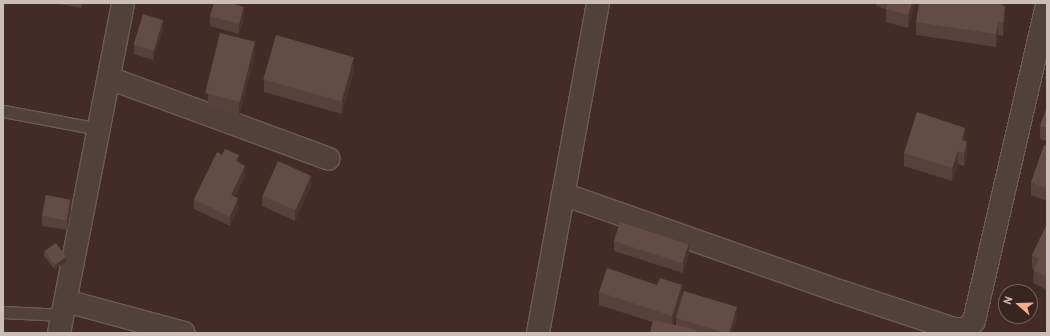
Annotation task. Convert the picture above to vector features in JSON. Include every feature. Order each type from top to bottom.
[{"type":"street","points":[[123,3],[63,316],[184,333]]},
{"type":"street","points":[[538,333],[598,3]]},
{"type":"street","points":[[563,194],[839,291],[954,329],[966,329],[974,321],[1047,4]]},
{"type":"street","points":[[108,78],[329,159]]},
{"type":"lane","points":[[3,111],[99,129]]},
{"type":"lane","points":[[3,312],[63,316]]},
{"type":"building","points":[[214,3],[230,3],[244,7],[239,24],[210,16]]},
{"type":"building","points":[[888,3],[912,3],[908,15],[886,9]]},
{"type":"building","points":[[919,3],[1000,3],[1000,5],[1005,6],[1003,23],[998,22],[996,34],[916,22]]},
{"type":"building","points":[[143,14],[163,20],[154,51],[134,45]]},
{"type":"building","points":[[220,33],[255,42],[240,102],[205,93]]},
{"type":"building","points":[[276,35],[354,57],[341,102],[263,79]]},
{"type":"building","points":[[1047,107],[1047,128],[1040,126]]},
{"type":"building","points":[[917,112],[965,128],[962,140],[967,142],[964,153],[958,151],[952,168],[904,153]]},
{"type":"building","points":[[1044,145],[1047,146],[1047,188],[1031,182]]},
{"type":"building","points":[[225,149],[239,155],[236,161],[245,166],[231,195],[238,198],[230,217],[194,199],[217,152],[222,155]]},
{"type":"building","points":[[278,161],[311,176],[295,210],[263,196]]},
{"type":"building","points":[[46,195],[71,200],[67,220],[42,216]]},
{"type":"building","points":[[620,222],[688,244],[682,263],[614,241]]},
{"type":"building","points":[[1047,224],[1047,277],[1033,270],[1039,259],[1032,255]]},
{"type":"building","points":[[56,243],[66,257],[55,265],[45,251]]},
{"type":"building","points":[[607,268],[657,285],[660,278],[682,285],[672,316],[599,292]]},
{"type":"building","points":[[684,291],[737,307],[729,333],[676,318]]},
{"type":"building","points":[[653,320],[697,330],[696,333],[650,333]]}]
